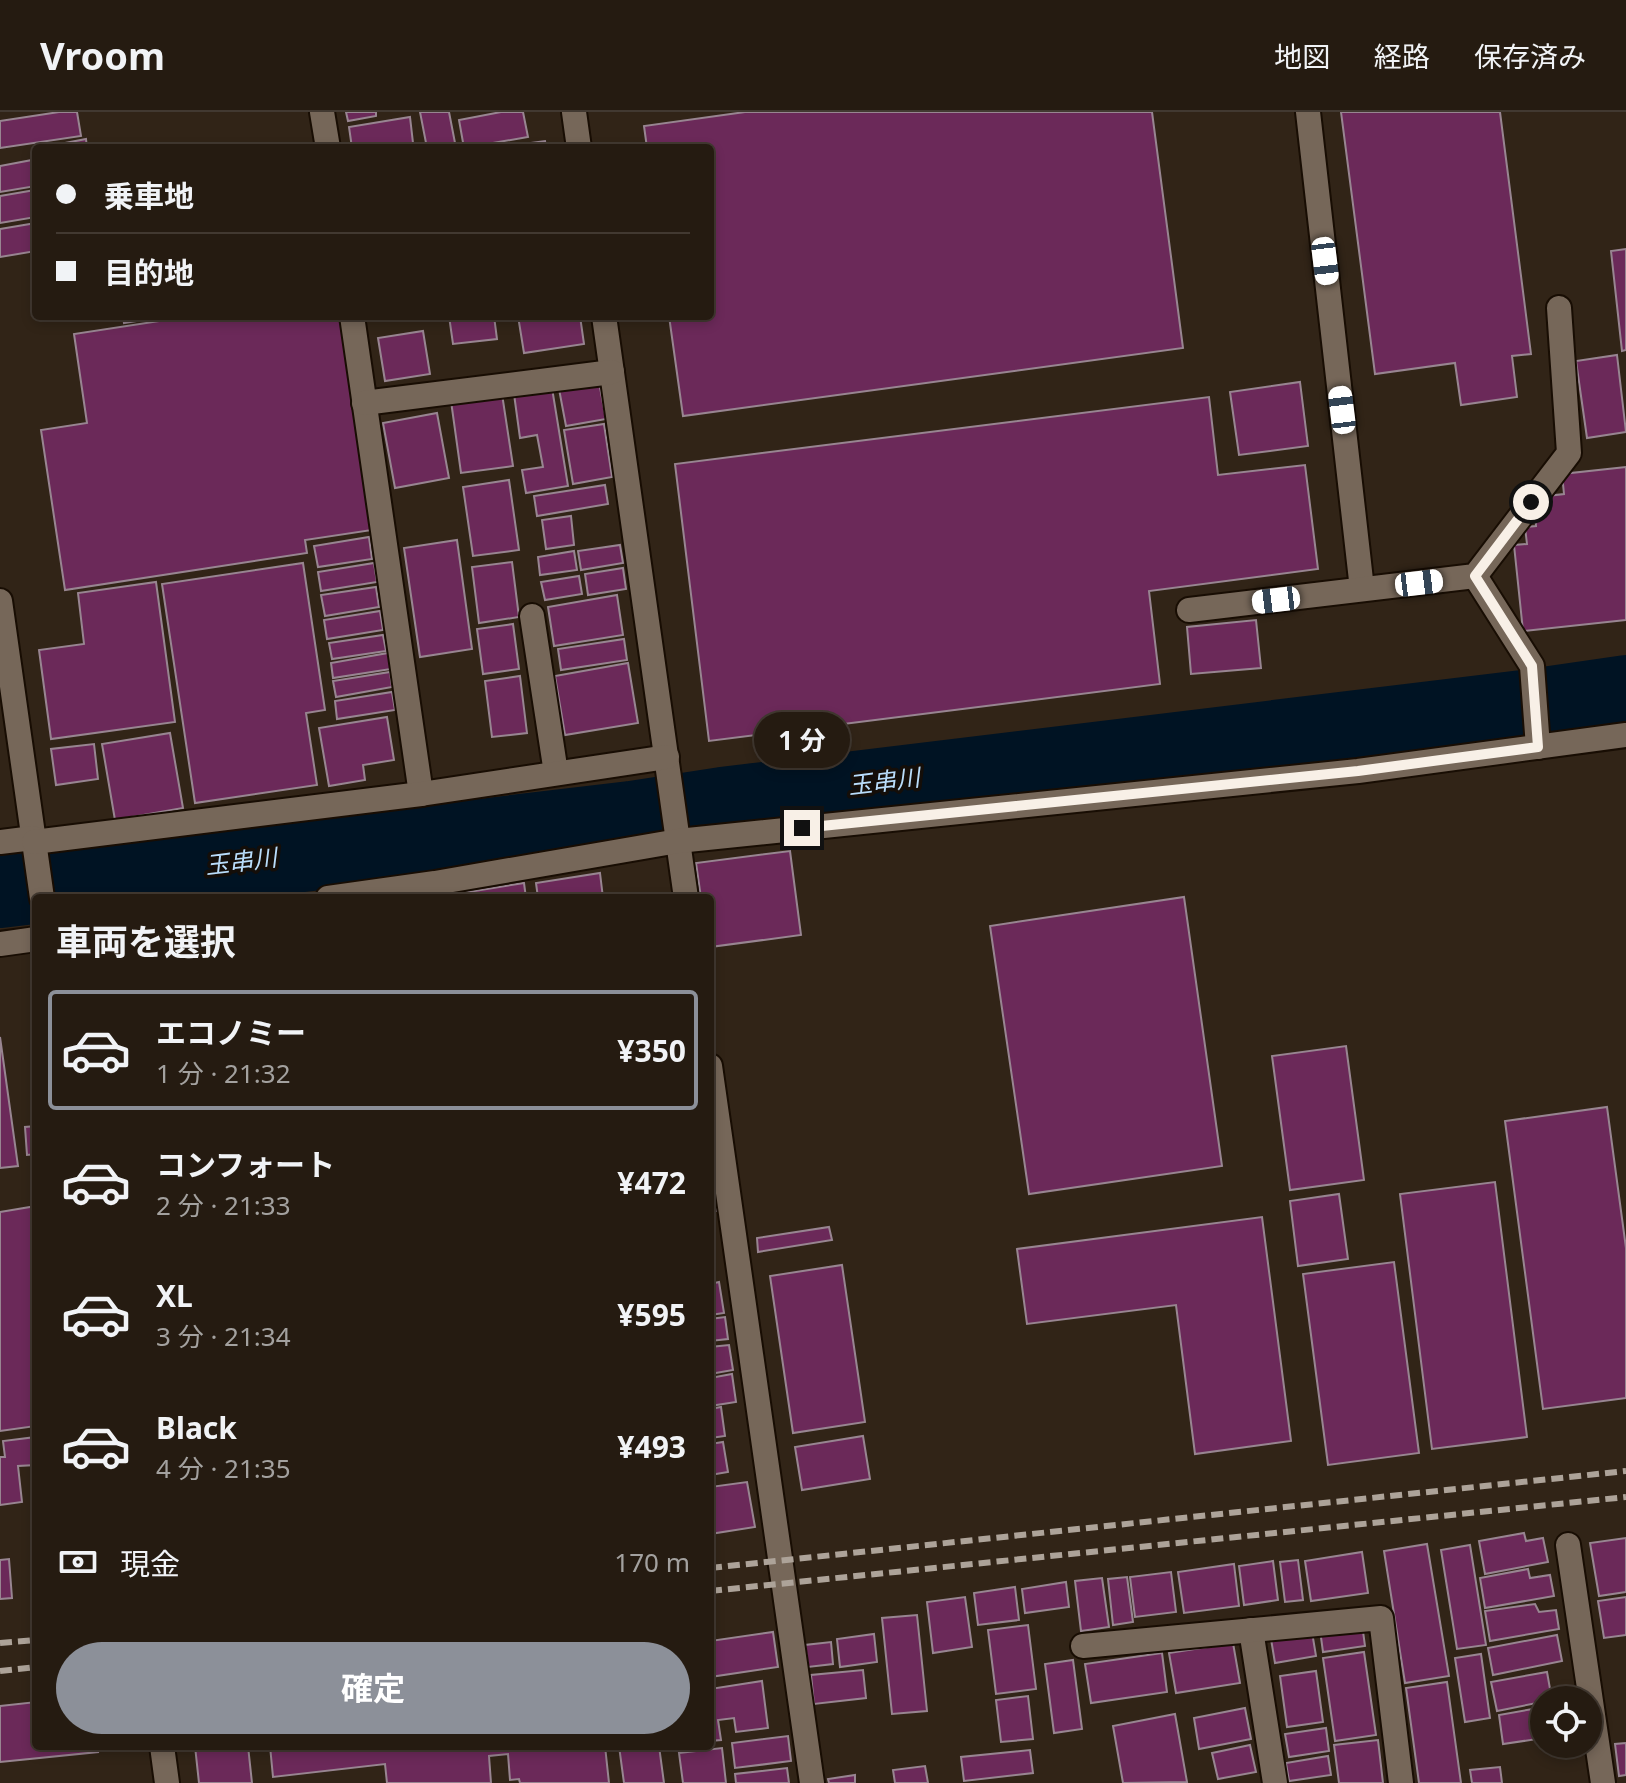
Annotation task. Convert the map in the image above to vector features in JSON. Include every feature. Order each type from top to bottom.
[{"type":"street","points":[[322,112],[327,144]]},
{"type":"street","points":[[574,112],[578,144]]},
{"type":"street","points":[[1308,112],[1362,589]]},
{"type":"street","points":[[1189,610],[1475,576],[1569,453],[1559,308]]},
{"type":"street","points":[[353,320],[421,794]]},
{"type":"street","points":[[605,320],[685,894]]},
{"type":"street","points":[[364,403],[612,372]]},
{"type":"street","points":[[1475,576],[1532,666],[1538,747]]},
{"type":"street","points":[[0,601],[41,894]]},
{"type":"street","points":[[532,616],[556,773]]},
{"type":"street","points":[[382,894],[436,890],[677,832],[1358,771],[1626,735]]},
{"type":"street","points":[[0,842],[34,844],[421,794],[667,757]]},
{"type":"street","points":[[0,944],[32,940]]},
{"type":"street","points":[[714,1094],[812,1783]]},
{"type":"street","points":[[1568,1545],[1603,1783]]},
{"type":"street","points":[[1083,1646],[1381,1618],[1401,1783]]},
{"type":"street","points":[[1251,1630],[1275,1783]]},
{"type":"street","points":[[163,1750],[167,1783]]},
{"type":"building","points":[[77,112],[81,136],[0,148],[0,121]]},
{"type":"building","points":[[346,112],[376,112],[376,116],[348,121]]},
{"type":"building","points":[[420,112],[449,112],[455,144],[426,144]]},
{"type":"building","points":[[501,112],[523,112],[528,137],[487,144],[463,144],[459,120]]},
{"type":"building","points":[[745,112],[1152,112],[1183,348],[683,416],[670,320],[714,320],[714,144],[646,144],[644,126]]},
{"type":"building","points":[[1341,112],[1500,112],[1531,354],[1512,356],[1517,397],[1461,405],[1455,363],[1375,374]]},
{"type":"building","points":[[410,117],[413,143],[351,144],[349,127]]},
{"type":"building","points":[[86,139],[87,144],[60,144]]},
{"type":"building","points":[[32,160],[32,187],[0,192],[0,166]]},
{"type":"building","points":[[32,191],[32,218],[0,223],[0,196]]},
{"type":"building","points":[[32,224],[32,252],[0,257],[0,229]]},
{"type":"building","points":[[1626,249],[1626,350],[1622,351],[1611,251]]},
{"type":"building","points":[[166,320],[342,320],[372,530],[305,540],[307,553],[65,590],[41,430],[87,423],[74,334]]},
{"type":"building","points":[[450,320],[495,320],[497,339],[453,344]]},
{"type":"building","points":[[519,320],[581,320],[584,344],[524,353]]},
{"type":"building","points":[[423,331],[430,374],[385,381],[378,338]]},
{"type":"building","points":[[1617,355],[1626,432],[1587,438],[1576,361]]},
{"type":"building","points":[[599,382],[606,419],[566,426],[559,389]]},
{"type":"building","points":[[1300,382],[1308,446],[1239,455],[1230,392]]},
{"type":"building","points":[[552,388],[568,486],[526,493],[522,470],[543,467],[537,435],[520,438],[514,394]]},
{"type":"building","points":[[502,394],[513,466],[461,473],[451,401]]},
{"type":"building","points":[[1209,397],[1218,475],[1305,465],[1318,569],[1149,591],[1160,684],[709,741],[675,464]]},
{"type":"building","points":[[437,413],[449,478],[395,488],[383,423]]},
{"type":"building","points":[[604,424],[612,477],[573,484],[564,430]]},
{"type":"building","points":[[1626,467],[1626,620],[1523,631],[1514,545],[1527,544],[1525,527],[1536,526],[1535,513],[1549,512],[1547,496],[1564,494],[1562,474]]},
{"type":"building","points":[[509,480],[519,550],[473,556],[463,487]]},
{"type":"building","points":[[605,485],[608,504],[537,516],[534,496]]},
{"type":"building","points":[[571,516],[574,545],[546,549],[542,520]]},
{"type":"building","points":[[369,537],[372,559],[318,567],[314,546]]},
{"type":"building","points":[[457,540],[472,649],[420,657],[404,548]]},
{"type":"building","points":[[620,545],[623,563],[581,570],[578,551]]},
{"type":"building","points":[[574,551],[577,570],[540,575],[538,557]]},
{"type":"building","points":[[512,562],[519,617],[479,623],[472,567]]},
{"type":"building","points":[[303,563],[325,710],[306,713],[317,785],[195,803],[162,584]]},
{"type":"building","points":[[374,563],[377,582],[321,591],[318,572]]},
{"type":"building","points":[[623,568],[626,589],[588,595],[585,574]]},
{"type":"building","points":[[579,576],[582,594],[545,600],[541,582]]},
{"type":"building","points":[[156,582],[175,722],[51,739],[39,650],[84,644],[78,593]]},
{"type":"building","points":[[376,587],[379,607],[325,616],[321,595]]},
{"type":"building","points":[[617,595],[623,635],[554,646],[548,607]]},
{"type":"building","points":[[380,611],[383,630],[327,639],[324,620]]},
{"type":"building","points":[[1256,620],[1261,668],[1191,674],[1187,627]]},
{"type":"building","points":[[513,624],[519,669],[483,674],[477,629]]},
{"type":"building","points":[[383,635],[386,651],[332,659],[329,643]]},
{"type":"building","points":[[624,639],[627,660],[561,670],[558,649]]},
{"type":"building","points":[[388,653],[391,669],[333,678],[331,663]]},
{"type":"building","points":[[628,663],[638,723],[565,735],[555,676]]},
{"type":"building","points":[[390,672],[392,687],[336,697],[333,681]]},
{"type":"building","points":[[520,676],[527,733],[492,737],[485,681]]},
{"type":"building","points":[[392,692],[395,710],[337,719],[335,701]]},
{"type":"building","points":[[387,717],[394,760],[363,765],[365,780],[329,786],[319,728]]},
{"type":"building","points":[[170,733],[183,808],[115,820],[102,744]]},
{"type":"building","points":[[94,744],[98,779],[56,785],[51,749]]},
{"type":"building","points":[[790,851],[801,935],[714,946],[714,894],[700,894],[696,863]]},
{"type":"building","points":[[600,873],[603,894],[537,894],[536,883]]},
{"type":"building","points":[[524,883],[525,894],[456,894]]},
{"type":"building","points":[[1184,897],[1222,1166],[1029,1194],[990,926]]},
{"type":"building","points":[[0,1037],[18,1166],[0,1168]]},
{"type":"building","points":[[1346,1046],[1364,1180],[1290,1190],[1272,1056]]},
{"type":"building","points":[[1607,1107],[1626,1248],[1626,1398],[1543,1409],[1505,1121]]},
{"type":"building","points":[[32,1126],[32,1154],[27,1155],[25,1127]]},
{"type":"building","points":[[1495,1182],[1527,1437],[1432,1449],[1400,1194]]},
{"type":"building","points":[[1339,1194],[1348,1259],[1298,1266],[1290,1201]]},
{"type":"building","points":[[32,1207],[32,1427],[0,1431],[0,1212]]},
{"type":"building","points":[[1262,1217],[1291,1441],[1195,1454],[1176,1305],[1027,1324],[1017,1249]]},
{"type":"building","points":[[829,1227],[832,1240],[758,1252],[757,1238]]},
{"type":"building","points":[[1394,1262],[1419,1453],[1328,1465],[1303,1274]]},
{"type":"building","points":[[842,1265],[865,1422],[793,1433],[770,1276]]},
{"type":"building","points":[[719,1282],[724,1313],[714,1314],[714,1283]]},
{"type":"building","points":[[725,1317],[728,1339],[714,1341],[714,1318]]},
{"type":"building","points":[[729,1345],[733,1370],[714,1373],[714,1347]]},
{"type":"building","points":[[732,1374],[736,1402],[714,1405],[714,1377]]},
{"type":"building","points":[[721,1407],[725,1436],[714,1437],[714,1408]]},
{"type":"building","points":[[863,1436],[870,1479],[802,1490],[795,1447]]},
{"type":"building","points":[[32,1437],[32,1465],[18,1466],[22,1502],[0,1505],[0,1457],[5,1457],[3,1441]]},
{"type":"building","points":[[723,1442],[728,1472],[714,1474],[714,1443]]},
{"type":"building","points":[[747,1482],[755,1527],[714,1533],[714,1486]]},
{"type":"building","points":[[1524,1533],[1526,1541],[1543,1538],[1548,1562],[1485,1574],[1479,1541]]},
{"type":"building","points":[[1626,1538],[1626,1592],[1599,1596],[1590,1543]]},
{"type":"building","points":[[1427,1544],[1449,1676],[1405,1683],[1384,1551]]},
{"type":"building","points":[[1470,1545],[1486,1645],[1457,1649],[1441,1550]]},
{"type":"building","points":[[1362,1552],[1368,1593],[1311,1601],[1305,1561]]},
{"type":"building","points":[[9,1559],[12,1598],[0,1599],[0,1560]]},
{"type":"building","points":[[1298,1560],[1303,1600],[1285,1602],[1280,1562]]},
{"type":"building","points":[[1273,1561],[1278,1600],[1244,1605],[1239,1566]]},
{"type":"building","points":[[1234,1564],[1239,1606],[1184,1613],[1178,1572]]},
{"type":"building","points":[[1528,1569],[1530,1578],[1550,1575],[1554,1596],[1485,1608],[1480,1578]]},
{"type":"building","points":[[1171,1572],[1176,1612],[1135,1617],[1130,1577]]},
{"type":"building","points":[[1127,1577],[1133,1622],[1113,1625],[1108,1579]]},
{"type":"building","points":[[1102,1578],[1109,1627],[1081,1631],[1075,1581]]},
{"type":"building","points":[[1066,1582],[1069,1607],[1025,1613],[1022,1589]]},
{"type":"building","points":[[1015,1587],[1019,1620],[978,1625],[974,1593]]},
{"type":"building","points":[[965,1597],[972,1647],[933,1653],[927,1602]]},
{"type":"building","points":[[1626,1597],[1626,1635],[1604,1638],[1598,1601]]},
{"type":"building","points":[[1535,1604],[1539,1612],[1556,1610],[1559,1629],[1490,1641],[1485,1611]]},
{"type":"building","points":[[917,1615],[927,1711],[892,1714],[882,1618]]},
{"type":"building","points":[[1362,1624],[1365,1646],[1323,1652],[1320,1630]]},
{"type":"building","points":[[1028,1625],[1036,1689],[996,1694],[988,1630]]},
{"type":"building","points":[[773,1632],[778,1667],[714,1676],[714,1640]]},
{"type":"building","points":[[1312,1632],[1316,1656],[1275,1663],[1271,1639]]},
{"type":"building","points":[[874,1634],[877,1662],[840,1667],[837,1639]]},
{"type":"building","points":[[1557,1635],[1562,1661],[1493,1675],[1488,1648]]},
{"type":"building","points":[[831,1642],[833,1664],[808,1667],[805,1645]]},
{"type":"building","points":[[1233,1643],[1240,1683],[1176,1693],[1169,1653]]},
{"type":"building","points":[[1364,1652],[1376,1735],[1335,1741],[1323,1658]]},
{"type":"building","points":[[1162,1653],[1167,1692],[1091,1703],[1085,1664]]},
{"type":"building","points":[[1481,1654],[1490,1718],[1465,1722],[1455,1658]]},
{"type":"building","points":[[1073,1660],[1082,1729],[1054,1733],[1045,1664]]},
{"type":"building","points":[[863,1670],[866,1698],[814,1704],[811,1675]]},
{"type":"building","points":[[1316,1671],[1323,1722],[1287,1727],[1280,1676]]},
{"type":"building","points":[[1547,1672],[1550,1686],[1530,1686],[1530,1704],[1497,1711],[1491,1682]]},
{"type":"building","points":[[762,1681],[768,1728],[736,1732],[734,1718],[718,1720],[721,1740],[714,1741],[714,1688]]},
{"type":"building","points":[[1447,1682],[1461,1783],[1419,1783],[1406,1688]]},
{"type":"building","points":[[1028,1696],[1033,1739],[1001,1742],[996,1700]]},
{"type":"building","points":[[32,1702],[32,1750],[98,1752],[0,1762],[0,1706]]},
{"type":"building","points":[[1245,1708],[1251,1739],[1199,1749],[1194,1718]]},
{"type":"building","points":[[1530,1709],[1530,1740],[1503,1744],[1499,1715]]},
{"type":"building","points":[[1175,1714],[1187,1782],[1123,1783],[1113,1726]]},
{"type":"building","points":[[1326,1728],[1329,1751],[1289,1757],[1285,1734]]},
{"type":"building","points":[[788,1736],[791,1761],[735,1768],[732,1743]]},
{"type":"building","points":[[1378,1740],[1383,1783],[1339,1783],[1334,1745]]},
{"type":"building","points":[[1626,1743],[1626,1775],[1619,1776],[1615,1744]]},
{"type":"building","points":[[1250,1745],[1256,1772],[1218,1779],[1212,1753]]},
{"type":"building","points":[[722,1748],[726,1783],[683,1783],[679,1753]]},
{"type":"building","points":[[195,1750],[248,1750],[252,1783],[199,1783]]},
{"type":"building","points":[[270,1750],[605,1750],[609,1783],[520,1783],[519,1779],[510,1780],[508,1754],[489,1756],[491,1783],[387,1783],[385,1764],[273,1777]]},
{"type":"building","points":[[620,1750],[660,1750],[664,1783],[624,1783]]},
{"type":"building","points":[[1030,1750],[1033,1773],[964,1781],[961,1757]]},
{"type":"building","points":[[1328,1756],[1331,1775],[1289,1781],[1286,1763]]},
{"type":"building","points":[[925,1766],[928,1783],[895,1783],[893,1770]]},
{"type":"building","points":[[1500,1767],[1502,1783],[1472,1783],[1470,1770]]},
{"type":"building","points":[[787,1768],[789,1783],[736,1783],[735,1774]]},
{"type":"building","points":[[855,1775],[855,1783],[829,1783],[828,1779]]},
{"type":"waterway","name":"玉串川","points":[[0,892],[631,817],[722,803],[1626,691]]},
{"type":"railway","points":[[714,1568],[1626,1471]]},
{"type":"railway","points":[[714,1591],[1626,1497]]},
{"type":"railway","points":[[0,1643],[32,1640]]},
{"type":"railway","points":[[0,1671],[32,1667]]},
{"type":"route","points":[[802,828],[1358,771],[1538,747],[1532,666],[1475,576],[1531,502]]}]
